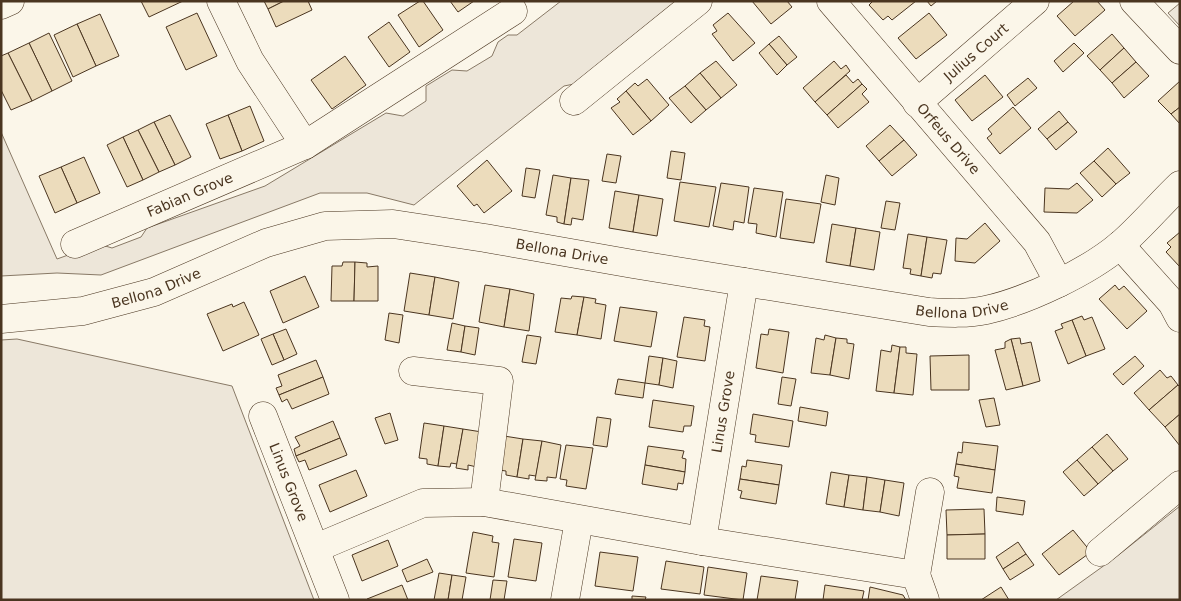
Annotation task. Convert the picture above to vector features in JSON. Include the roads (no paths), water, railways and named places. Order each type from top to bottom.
[{"type":"street","points":[[1,5],[10,1]]},
{"type":"street","points":[[221,1],[250,60],[305,145]]},
{"type":"street","points":[[574,101],[698,1]]},
{"type":"street","name":"Orfeus Drive","points":[[831,1],[1037,242],[1058,283]]},
{"type":"street","name":"Julius Court","points":[[917,103],[1035,1]]},
{"type":"street","points":[[1137,4],[1180,50]]},
{"type":"street","name":"Fabian Grove","points":[[75,244],[305,145],[513,11]]},
{"type":"street","name":"Bellona Drive","points":[[1,319],[83,311],[154,292],[266,243],[325,226],[393,224],[929,312],[954,314],[986,310],[1028,297],[1089,266],[1120,245],[1180,185]]},
{"type":"street","points":[[1120,245],[1172,303],[1180,318]]},
{"type":"street","name":"Linus Grove","points":[[702,541],[744,282]]},
{"type":"street","points":[[413,371],[499,381],[484,502]]},
{"type":"street","name":"Linus Grove","points":[[263,416],[335,600]]},
{"type":"street","points":[[1100,552],[1180,485]]},
{"type":"street","points":[[316,548],[423,503],[484,502],[702,541],[921,588],[930,492]]},
{"type":"street","points":[[565,600],[579,520]]}]
